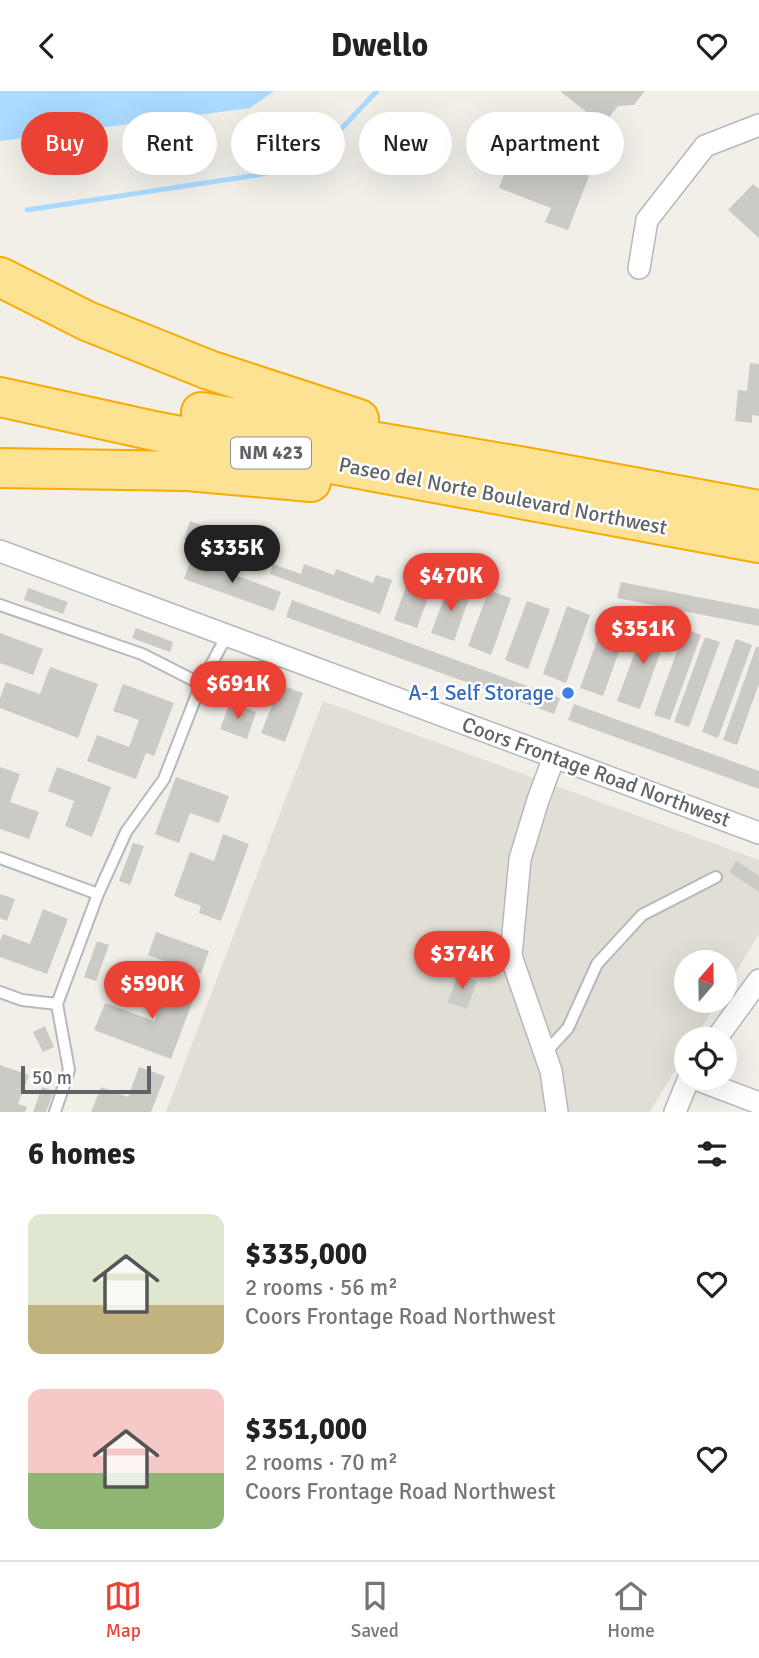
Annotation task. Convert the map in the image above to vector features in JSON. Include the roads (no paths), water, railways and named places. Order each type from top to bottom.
[{"type":"highway","points":[[0,277],[88,321],[209,370],[324,409],[524,467]]},
{"type":"highway","name":"Paseo del Norte Boulevard Northwest","points":[[0,371],[30,380],[228,418],[524,467],[759,510]]},
{"type":"highway","name":"Paseo del Norte Boulevard Northwest","points":[[0,397],[159,432],[759,543]]},
{"type":"highway","points":[[0,468],[187,471],[543,503]]},
{"type":"street","points":[[639,268],[646,220],[705,146],[759,125]]},
{"type":"street","name":"Coors Frontage Road Northwest","points":[[0,551],[759,833]]},
{"type":"street","points":[[554,757],[520,859],[511,956],[551,1071],[557,1112]]},
{"type":"street","points":[[725,1027],[759,980]]},
{"type":"street","points":[[674,1112],[685,1090]]},
{"type":"street","points":[[722,1090],[759,1104]]},
{"type":"lane","points":[[0,605],[142,654],[201,684]]},
{"type":"lane","points":[[55,1112],[69,1070],[57,1004],[97,894],[126,832],[164,779],[201,684],[228,635]]},
{"type":"lane","points":[[0,859],[97,894]]},
{"type":"lane","points":[[545,1053],[568,1028],[597,964],[642,915],[716,877]]},
{"type":"lane","points":[[0,992],[22,1000],[57,1004]]},
{"type":"water","points":[[0,91],[274,91],[250,108],[217,112],[122,112],[122,125],[108,127],[108,112],[21,112],[21,138],[0,141]]},
{"type":"waterway","points":[[27,210],[258,175],[301,164],[323,148],[377,91]]},
{"type":"place","name":"A-1 Self Storage","points":[[568,693]]}]
